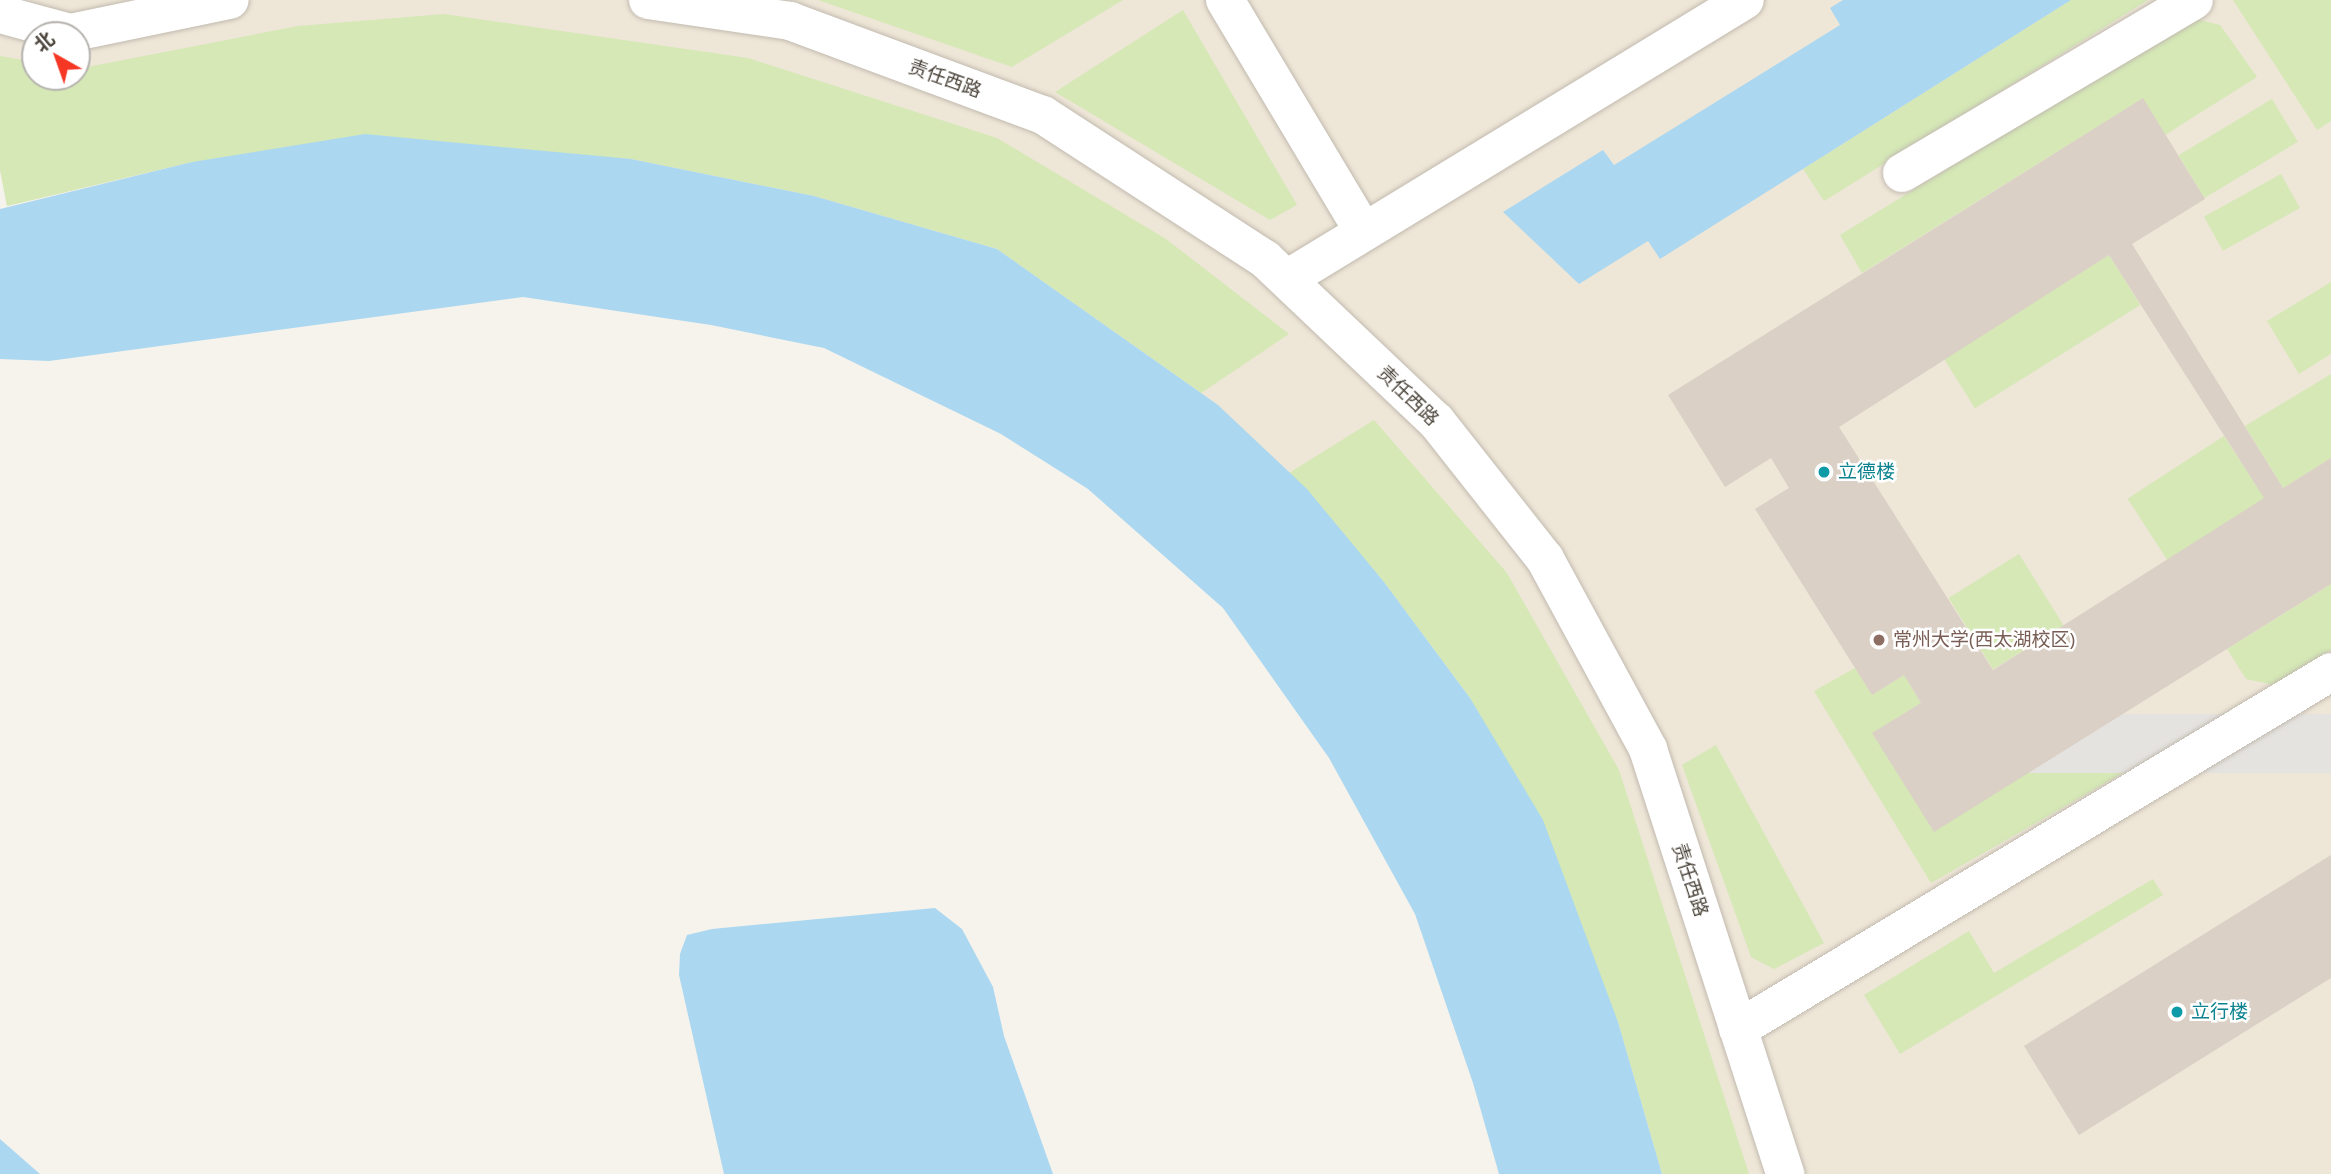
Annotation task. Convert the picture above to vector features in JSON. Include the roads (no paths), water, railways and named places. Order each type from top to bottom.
[{"type":"lane","points":[[0,14],[70,33],[230,0]]},
{"type":"lane","name":"责任西路","points":[[648,0],[790,21],[1043,115],[1265,259],[1436,421],[1545,559],[1648,749],[1785,1174]]},
{"type":"lane","points":[[1225,0],[1364,232]]},
{"type":"lane","points":[[1287,279],[1745,0]]},
{"type":"lane","points":[[1902,173],[2194,0]]},
{"type":"lane","points":[[1738,1029],[2331,673]]},
{"type":"water","points":[[1843,0],[2071,0],[1660,259],[1648,241],[1579,284],[1503,212],[1603,150],[1614,165],[1840,25],[1830,8]]},
{"type":"water","points":[[365,134],[631,159],[814,196],[997,249],[1218,405],[1307,489],[1384,582],[1470,698],[1543,820],[1618,1022],[1662,1174],[1499,1174],[1473,1083],[1415,914],[1329,758],[1223,608],[1088,489],[1001,434],[824,348],[711,325],[523,297],[49,361],[0,359],[0,209],[192,162]]},
{"type":"water","points":[[935,908],[962,929],[993,987],[1004,1036],[1053,1174],[724,1174],[679,975],[680,954],[687,935],[712,929]]},
{"type":"water","points":[[0,1139],[40,1174],[0,1174]]},
{"type":"place","name":"立德楼","points":[[1824,472]]},
{"type":"place","name":"常州大学(西太湖校区)","points":[[1879,640]]},
{"type":"place","name":"立行楼","points":[[2177,1012]]}]
